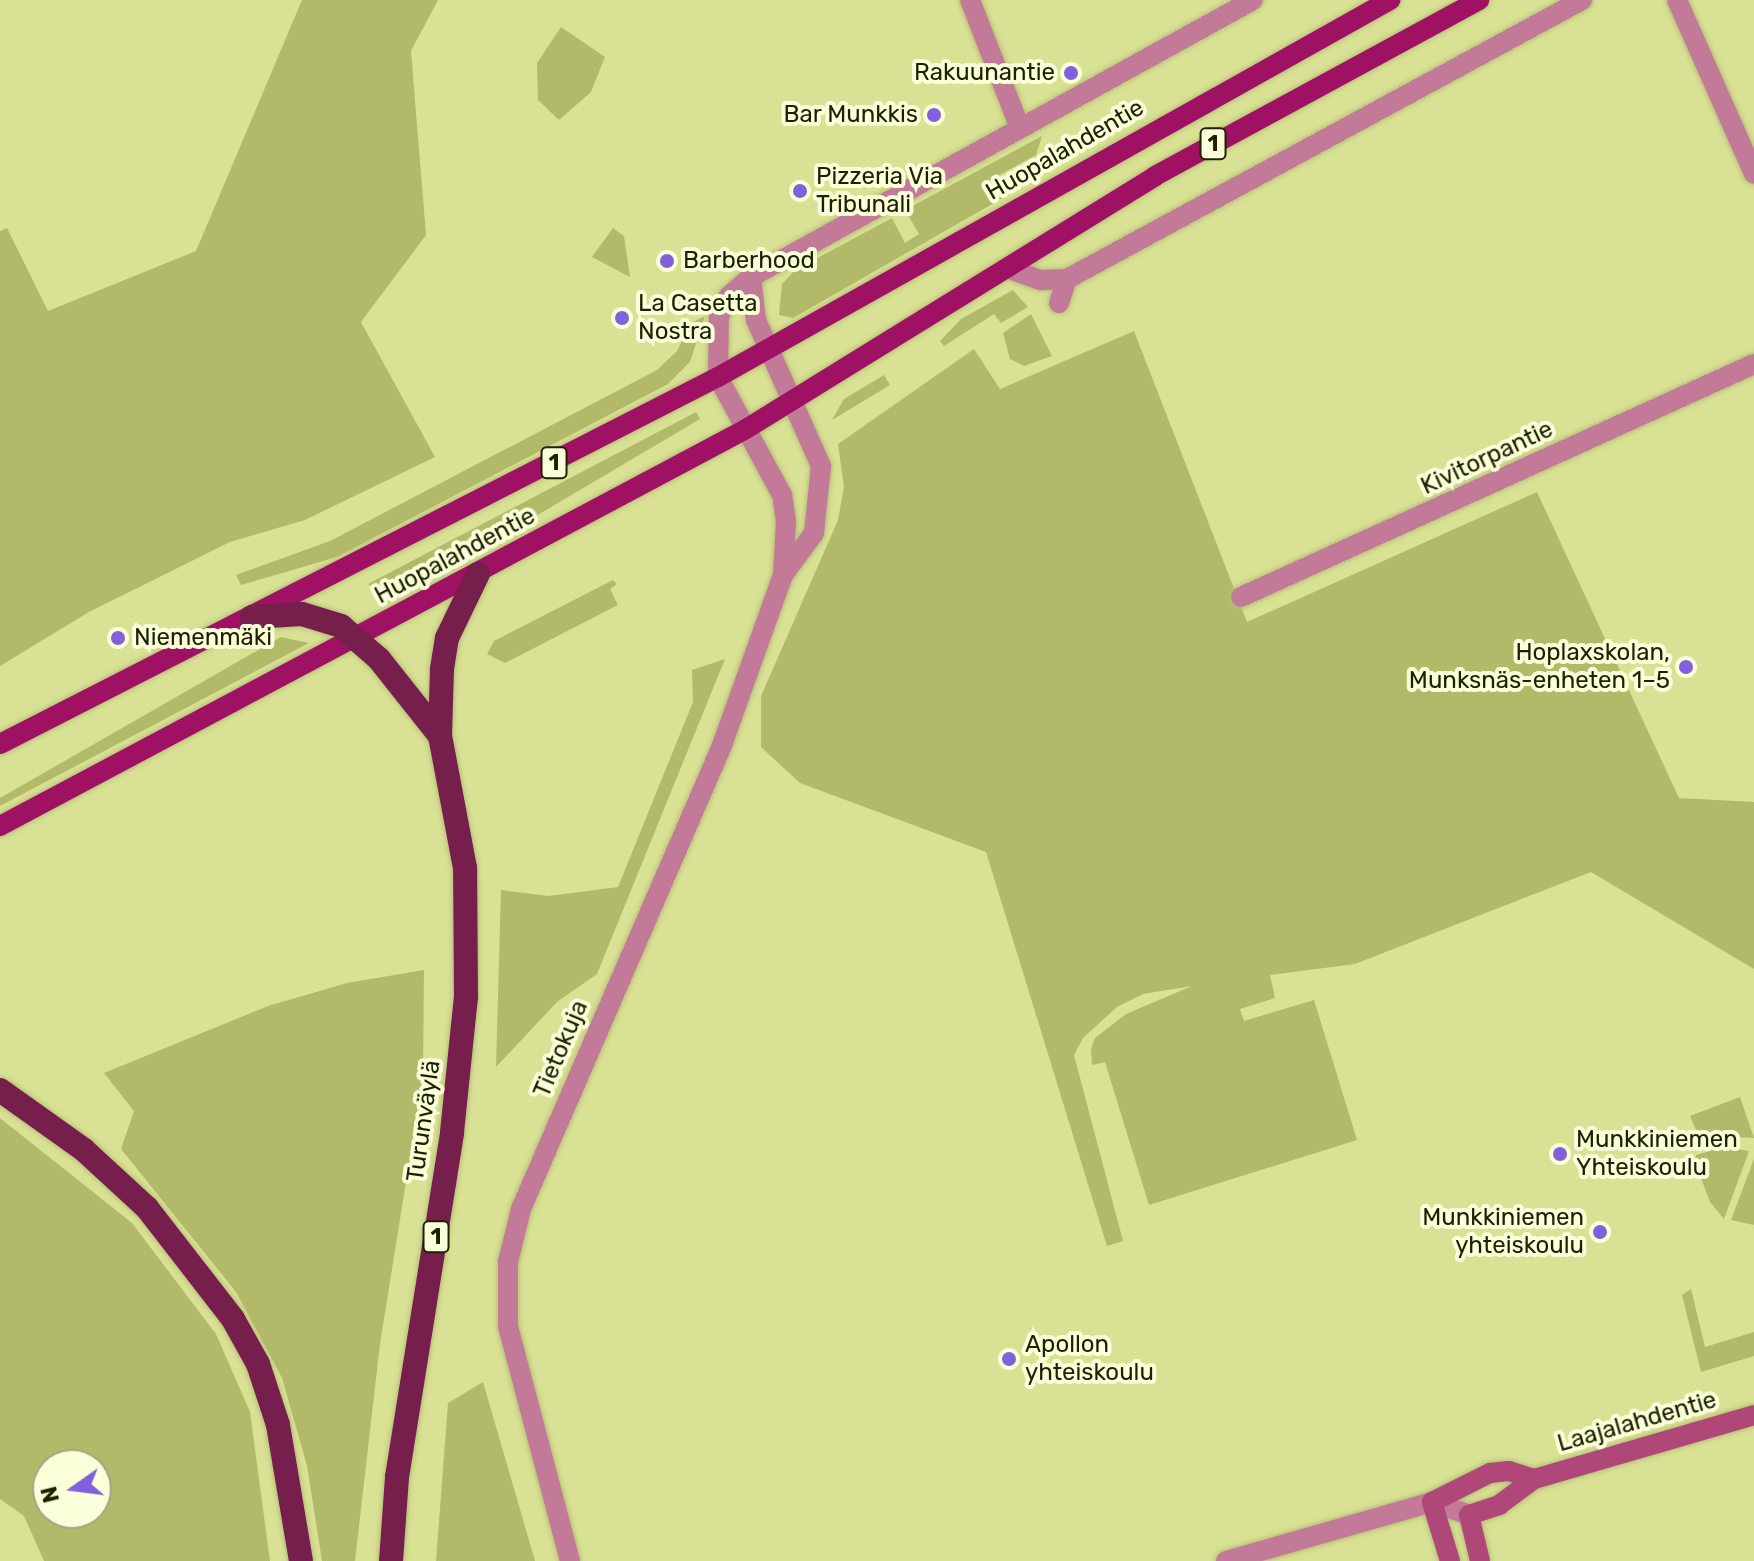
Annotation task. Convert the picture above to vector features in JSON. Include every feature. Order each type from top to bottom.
[{"type":"highway","name":"1","points":[[440,736],[447,638],[478,574]]},
{"type":"highway","points":[[252,617],[302,614],[357,637],[440,736]]},
{"type":"highway","name":"Turunväylä","points":[[391,1561],[397,1477],[452,1132],[467,983],[465,868],[440,736]]},
{"type":"highway","points":[[0,1090],[84,1150],[147,1208],[233,1319],[258,1364],[278,1425],[301,1561]]},
{"type":"main road","name":"Huopalahdentie","points":[[0,744],[718,377],[1390,0]]},
{"type":"main road","name":"Huopalahdentie","points":[[0,826],[746,429],[1010,269],[1155,176],[1479,0]]},
{"type":"street","points":[[970,0],[1019,126]]},
{"type":"street","name":"Huopalahdentie","points":[[718,377],[719,316],[729,296],[751,277],[1019,126],[1253,0]]},
{"type":"street","points":[[1010,269],[1041,280],[1067,279],[1582,0]]},
{"type":"street","points":[[1677,0],[1754,174]]},
{"type":"street","points":[[751,277],[756,320],[768,350]]},
{"type":"street","points":[[1059,303],[1067,279]]},
{"type":"street","name":"Tietokuja","points":[[768,350],[794,401],[821,466],[820,500],[814,533],[783,575]]},
{"type":"street","name":"Kivitorpantie","points":[[1241,597],[1754,364]]},
{"type":"street","name":"Tietokuja","points":[[570,1561],[508,1326],[508,1262],[521,1209],[721,748],[783,575],[786,522],[782,495],[718,377]]},
{"type":"street","name":"Laajalahdentie","points":[[1469,1515],[1499,1505],[1534,1479],[1754,1415]]},
{"type":"street","name":"Laajalahdentie","points":[[1226,1561],[1432,1502],[1490,1473],[1509,1471],[1534,1479]]},
{"type":"street","points":[[1432,1502],[1469,1515],[1480,1561]]},
{"type":"street","points":[[1432,1502],[1450,1561]]},
{"type":"green space","points":[[302,0],[438,0],[411,51],[426,235],[361,322],[435,457],[305,520],[230,542],[89,612],[0,666],[0,231],[7,228],[48,311],[196,251]]},
{"type":"green space","points":[[561,27],[605,57],[591,92],[559,120],[538,100],[537,63]]},
{"type":"green space","points":[[1042,136],[1036,155],[998,176],[1008,195],[793,318],[779,315],[782,284],[795,270],[892,218],[905,243],[919,234],[905,210]]},
{"type":"green space","points":[[613,228],[624,236],[630,277],[592,257]]},
{"type":"green space","points":[[1013,290],[1028,307],[1001,323],[994,314],[944,346],[940,341],[961,319]]},
{"type":"green space","points":[[1031,314],[1052,356],[1024,366],[1010,359],[1003,333]]},
{"type":"green space","points":[[705,316],[690,362],[668,384],[337,557],[241,585],[236,575],[330,541],[657,370],[677,351],[691,323]]},
{"type":"green space","points":[[1134,331],[1247,622],[1537,492],[1679,798],[1754,802],[1754,969],[1591,872],[1355,964],[1270,975],[1275,998],[1240,1009],[1244,1021],[1314,1000],[1357,1140],[1149,1205],[1105,1062],[1092,1065],[1091,1049],[1095,1038],[1126,1014],[1192,986],[1143,994],[1117,1007],[1083,1038],[1074,1055],[1123,1241],[1107,1246],[986,852],[800,783],[761,747],[761,696],[838,520],[844,487],[838,444],[974,349],[1000,389]]},
{"type":"green space","points":[[884,375],[890,385],[832,420],[844,399]]},
{"type":"green space","points":[[696,412],[700,419],[389,603],[368,584]]},
{"type":"green space","points":[[613,580],[617,584],[610,589],[618,605],[505,663],[487,654],[494,641]]},
{"type":"green space","points":[[281,637],[309,643],[0,806],[0,798]]},
{"type":"green space","points":[[725,659],[597,974],[557,1002],[496,1067],[501,890],[549,896],[618,887],[693,702],[692,670]]},
{"type":"green space","points":[[424,970],[423,1076],[380,1344],[355,1561],[322,1561],[307,1466],[282,1378],[236,1292],[121,1149],[134,1111],[104,1073],[268,1006],[347,983]]},
{"type":"green space","points":[[1740,1097],[1754,1138],[1698,1135],[1690,1116]]},
{"type":"green space","points":[[0,1118],[132,1223],[216,1334],[250,1412],[270,1561],[44,1561],[24,1516],[0,1499]]},
{"type":"green space","points":[[1724,1147],[1749,1151],[1724,1219],[1710,1202],[1695,1162],[1696,1155]]},
{"type":"green space","points":[[1754,1159],[1754,1225],[1731,1220]]},
{"type":"green space","points":[[1691,1289],[1705,1347],[1754,1332],[1754,1356],[1701,1372],[1682,1295]]},
{"type":"green space","points":[[483,1382],[535,1561],[436,1561],[448,1403]]},
{"type":"place","name":"Rakuunantie","points":[[1071,73]]},
{"type":"place","name":"Bar Munkkis","points":[[934,115]]},
{"type":"place","name":"Pizzeria Via Tribunali","points":[[800,191]]},
{"type":"place","name":"Barberhood","points":[[667,261]]},
{"type":"place","name":"La Casetta Nostra","points":[[622,318]]},
{"type":"place","name":"Niemenmäki","points":[[118,638]]},
{"type":"place","name":"Hoplaxskolan, Munksnäs-enheten 1–5","points":[[1686,667]]},
{"type":"place","name":"Munkkiniemen Yhteiskoulu","points":[[1560,1154]]},
{"type":"place","name":"Munkkiniemen yhteiskoulu","points":[[1600,1232]]},
{"type":"place","name":"Apollon yhteiskoulu","points":[[1009,1359]]}]
